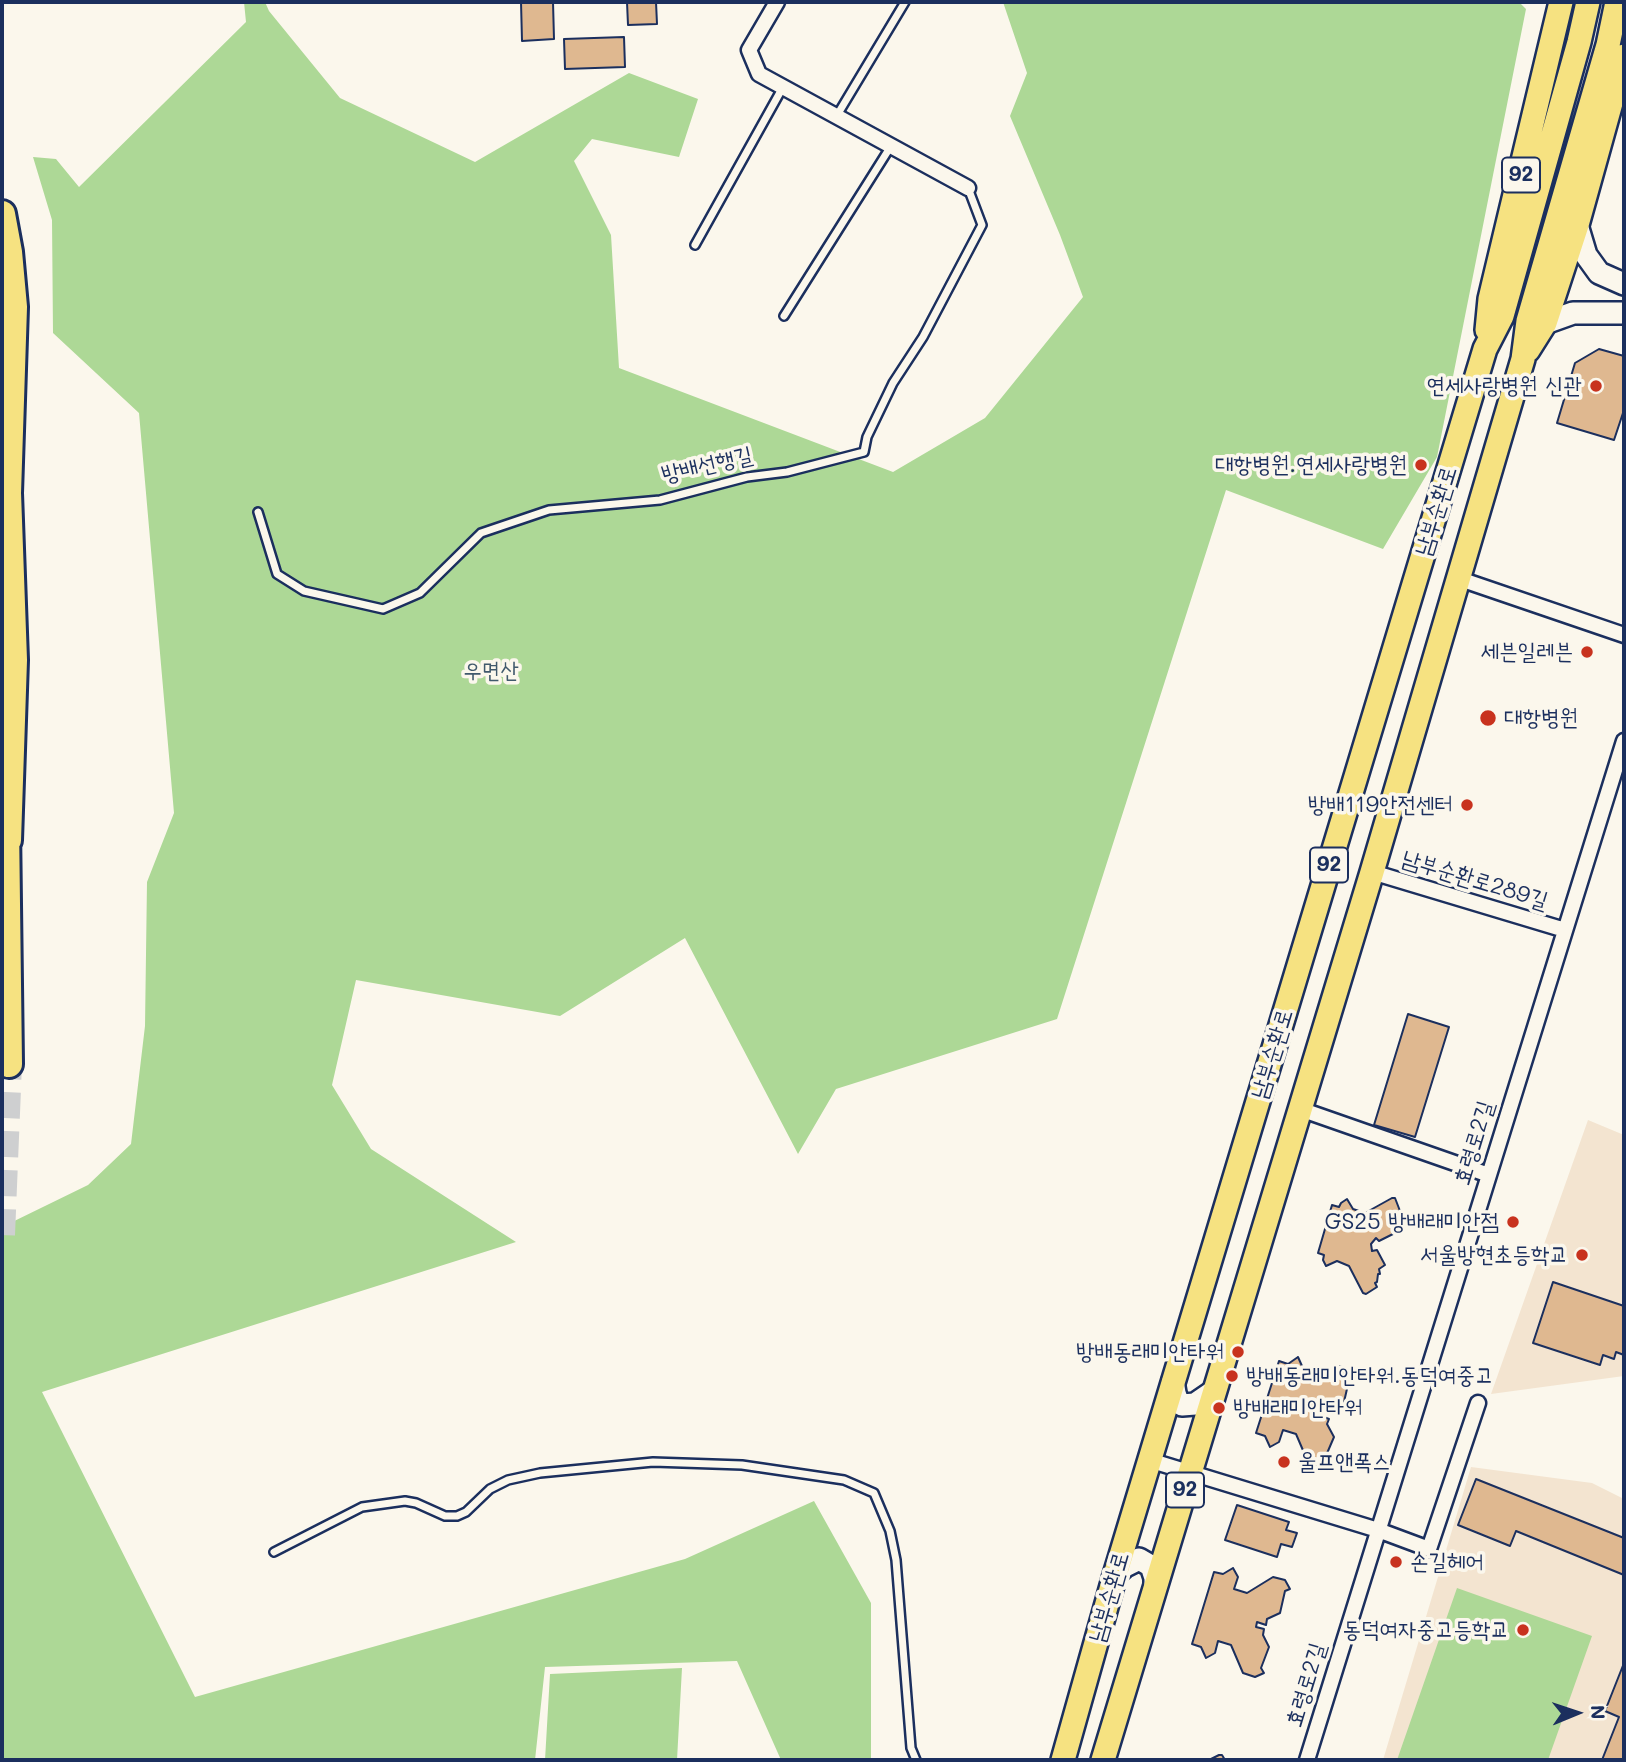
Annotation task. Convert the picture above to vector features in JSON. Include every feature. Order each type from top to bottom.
[{"type":"highway","points":[[2,214],[14,307],[8,493],[14,660],[8,840],[9,1064]]},
{"type":"highway","points":[[2,780],[8,840]]},
{"type":"main road","name":"남부순환로","points":[[1063,1760],[1149,1460],[1485,349],[1490,299],[1561,2]]},
{"type":"main road","name":"남부순환로","points":[[1485,349],[1503,316],[1588,2]]},
{"type":"main road","name":"남부순환로","points":[[1103,1760],[1372,873],[1523,359],[1528,321],[1570,182],[1612,30],[1617,2]]},
{"type":"main road","name":"남부순환로","points":[[1523,359],[1545,323],[1577,225],[1624,56]]},
{"type":"main road","points":[[1577,225],[1586,255],[1599,273],[1624,284]]},
{"type":"main road","points":[[1545,323],[1573,313],[1624,313]]},
{"type":"main road","points":[[1173,1381],[1178,1402],[1182,1405],[1195,1404],[1214,1391]]},
{"type":"main road","points":[[1115,1575],[1139,1559],[1151,1566],[1155,1589]]},
{"type":"street","name":"방배선행길","points":[[776,2],[749,50],[759,74],[968,188]]},
{"type":"street","points":[[1457,578],[1624,635]]},
{"type":"street","name":"효령로2길","points":[[1307,1760],[1624,741]]},
{"type":"street","name":"남부순환로289길","points":[[1372,873],[1565,930]]},
{"type":"street","points":[[1300,1110],[1489,1175]]},
{"type":"street","points":[[1149,1460],[1378,1530],[1429,1549],[1478,1403]]},
{"type":"lane","points":[[836,117],[905,2]]},
{"type":"lane","points":[[695,245],[783,87]]},
{"type":"lane","points":[[784,316],[891,146]]},
{"type":"lane","name":"방배선행길","points":[[258,512],[277,574],[304,591],[383,608],[420,593],[481,533],[549,510],[660,500],[747,477],[787,472],[864,452],[867,437],[893,383],[923,337],[982,225],[968,188]]},
{"type":"lane","points":[[274,1552],[372,1504],[405,1501],[445,1516],[457,1516],[490,1489],[524,1476],[653,1462],[741,1465],[844,1480],[874,1493],[890,1531],[897,1560],[907,1712],[911,1748],[916,1760]]},
{"type":"shaded area","name":"서울방현초등학교","points":[[1588,1120],[1624,1135],[1624,1376],[1491,1394]]},
{"type":"shaded area","name":"동덕여자중고등학교","points":[[1471,1467],[1592,1483],[1624,1499],[1624,1760],[1383,1760]]},
{"type":"green space","name":"우면산","points":[[244,2],[265,2],[269,11],[340,98],[475,162],[629,73],[698,99],[679,157],[592,139],[574,161],[611,235],[619,368],[893,472],[985,418],[1083,297],[1010,116],[1027,73],[1003,2],[1519,2],[1526,9],[1437,457],[1383,549],[1226,490],[1057,1019],[836,1089],[798,1154],[685,938],[560,1016],[356,980],[332,1085],[371,1149],[516,1242],[42,1392],[195,1697],[685,1559],[814,1501],[871,1603],[871,1760],[781,1760],[737,1661],[545,1667],[535,1760],[2,1760],[2,1227],[88,1185],[131,1144],[145,1026],[147,882],[174,813],[139,413],[53,333],[52,220],[33,157],[56,159],[79,187],[246,22]]},
{"type":"green space","points":[[1457,1588],[1592,1636],[1548,1760],[1397,1760]]},
{"type":"green space","points":[[682,1668],[677,1760],[545,1760],[550,1674]]},
{"type":"building","points":[[521,2],[553,2],[554,39],[522,41]]},
{"type":"building","points":[[627,2],[656,2],[657,24],[628,25]]},
{"type":"building","points":[[624,37],[625,67],[565,69],[564,39]]},
{"type":"building","name":"연세사랑병원 신관","points":[[1599,349],[1624,356],[1624,410],[1614,440],[1557,423],[1575,363]]},
{"type":"building","points":[[1408,1014],[1449,1027],[1415,1137],[1374,1125]]},
{"type":"building","points":[[1395,1198],[1400,1211],[1396,1213],[1396,1223],[1392,1227],[1395,1233],[1379,1241],[1376,1238],[1371,1244],[1372,1251],[1377,1250],[1385,1265],[1379,1269],[1380,1274],[1375,1283],[1377,1287],[1366,1294],[1349,1266],[1337,1261],[1326,1266],[1324,1255],[1318,1253],[1332,1205],[1339,1207],[1347,1199],[1353,1209],[1365,1213]]},
{"type":"building","points":[[1553,1282],[1624,1306],[1624,1355],[1616,1352],[1614,1359],[1603,1355],[1600,1365],[1533,1343]]},
{"type":"building","points":[[1298,1357],[1302,1366],[1299,1378],[1312,1383],[1338,1366],[1349,1369],[1354,1378],[1349,1380],[1344,1402],[1332,1409],[1330,1414],[1322,1412],[1321,1416],[1329,1419],[1327,1424],[1334,1437],[1325,1458],[1328,1462],[1319,1467],[1308,1462],[1296,1434],[1283,1430],[1279,1442],[1270,1447],[1265,1436],[1256,1433],[1279,1361],[1288,1364]]},
{"type":"building","points":[[1476,1479],[1624,1538],[1624,1575],[1516,1531],[1510,1546],[1458,1525]]},
{"type":"building","points":[[1237,1505],[1289,1522],[1286,1530],[1297,1533],[1292,1547],[1281,1544],[1277,1557],[1225,1540]]},
{"type":"building","points":[[1233,1568],[1238,1577],[1234,1589],[1247,1593],[1273,1577],[1285,1580],[1290,1589],[1285,1591],[1280,1613],[1267,1619],[1266,1625],[1257,1622],[1256,1627],[1264,1629],[1263,1635],[1269,1647],[1261,1668],[1264,1673],[1255,1677],[1243,1673],[1231,1645],[1218,1641],[1215,1653],[1206,1658],[1201,1647],[1192,1644],[1214,1572],[1223,1574]]},
{"type":"building","points":[[1624,1663],[1624,1760],[1602,1760],[1619,1717],[1605,1711]]},
{"type":"building","points":[[1219,1755],[1225,1760],[1209,1760]]},
{"type":"tunnel","points":[[2,1235],[9,1064]]},
{"type":"place","name":"연세사랑병원 신관","points":[[1596,386]]},
{"type":"place","name":"대항병원.연세사랑병원","points":[[1421,465]]},
{"type":"place","name":"세븐일레븐","points":[[1587,652]]},
{"type":"place","name":"대항병원","points":[[1488,718]]},
{"type":"place","name":"방배119안전센터","points":[[1467,805]]},
{"type":"place","name":"GS25 방배래미안점","points":[[1513,1222]]},
{"type":"place","name":"서울방현초등학교","points":[[1582,1255]]},
{"type":"place","name":"방배동래미안타워","points":[[1238,1352]]},
{"type":"place","name":"방배동래미안타워.동덕여중고","points":[[1232,1376]]},
{"type":"place","name":"방배래미안타워","points":[[1219,1408]]},
{"type":"place","name":"울프앤폭스","points":[[1284,1462]]},
{"type":"place","name":"손길헤어","points":[[1396,1562]]},
{"type":"place","name":"동덕여자중고등학교","points":[[1523,1630]]}]
